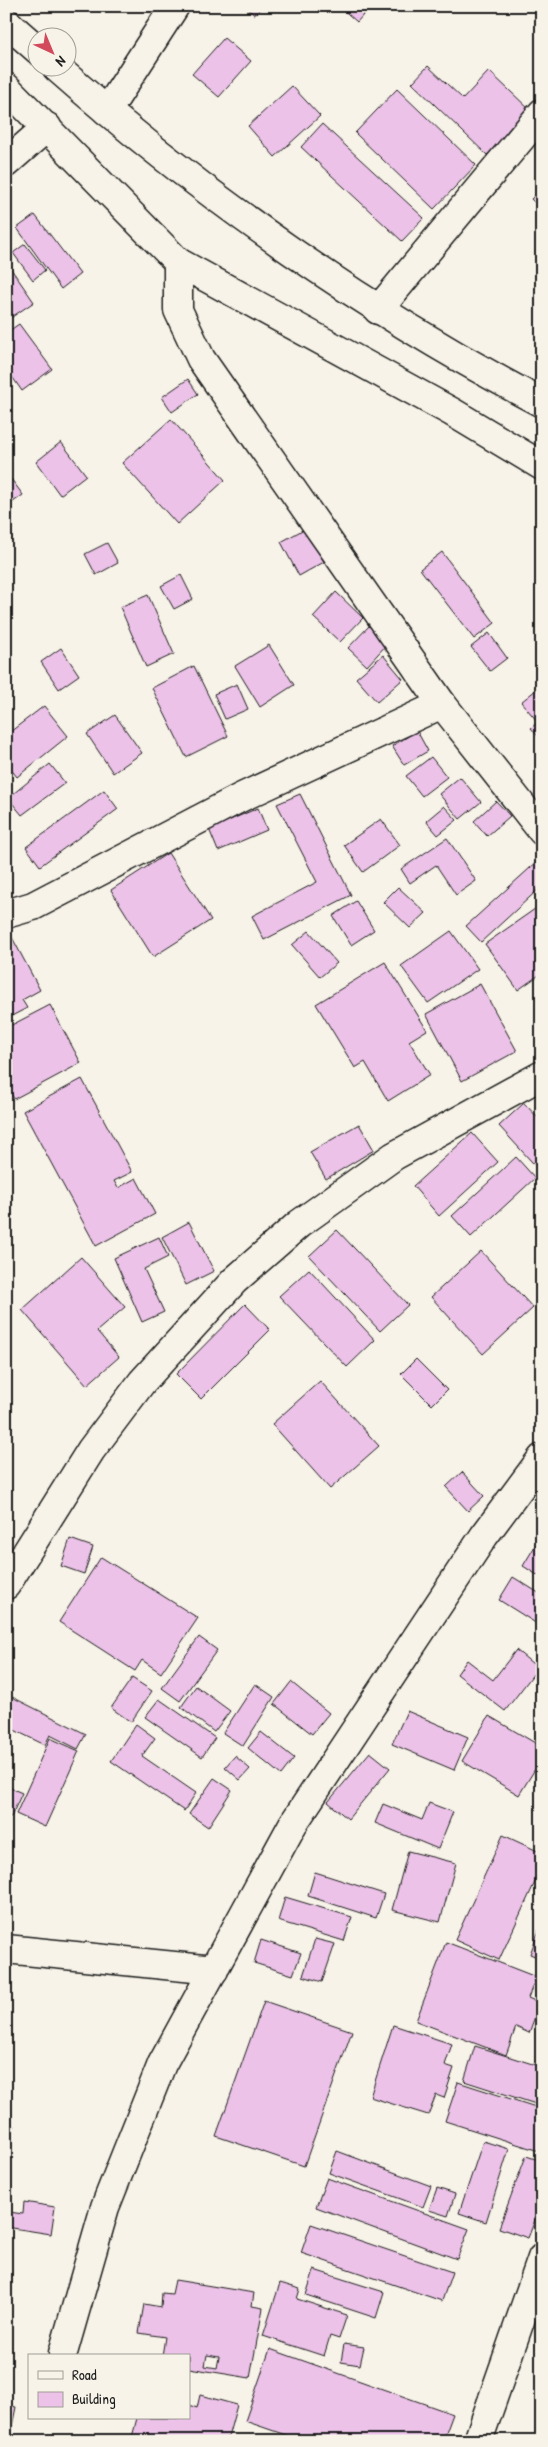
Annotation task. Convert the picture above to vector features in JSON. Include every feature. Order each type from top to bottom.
[{"type":"street","points":[[107,111],[176,6]]},
{"type":"street","points":[[6,22],[28,41]]},
{"type":"street","points":[[69,78],[208,191],[378,310],[491,377],[542,403]]},
{"type":"street","points":[[6,86],[178,262],[452,412],[542,466]]},
{"type":"street","points":[[378,310],[542,113]]},
{"type":"street","points":[[6,163],[47,127]]},
{"type":"street","points":[[178,262],[178,310],[201,359],[442,704],[542,831]]},
{"type":"street","points":[[6,914],[33,906],[242,797],[442,704]]},
{"type":"street","points":[[6,1585],[91,1450],[142,1382],[234,1281],[299,1224],[394,1156],[542,1075]]},
{"type":"street","points":[[63,2353],[105,2207],[162,2064],[294,1824],[484,1536],[542,1458]]},
{"type":"street","points":[[6,1949],[214,1970]]},
{"type":"street","points":[[478,2441],[542,2258]]},
{"type":"building","points":[[243,6],[262,6],[255,15]]},
{"type":"building","points":[[339,6],[371,6],[357,22]]},
{"type":"building","points":[[224,38],[251,61],[219,97],[192,74]]},
{"type":"building","points":[[428,66],[463,99],[489,71],[530,110],[487,155],[412,83]]},
{"type":"building","points":[[292,86],[320,116],[275,157],[248,126]]},
{"type":"building","points":[[397,89],[476,165],[434,209],[355,133]]},
{"type":"building","points":[[322,124],[424,218],[402,241],[301,147]]},
{"type":"building","points":[[542,189],[542,210],[531,199]]},
{"type":"building","points":[[35,215],[80,274],[61,289],[17,228]]},
{"type":"building","points":[[25,244],[45,270],[33,280],[13,253]]},
{"type":"building","points":[[9,266],[34,302],[6,321],[6,268]]},
{"type":"building","points":[[19,324],[52,369],[22,391],[6,368],[6,333]]},
{"type":"building","points":[[188,379],[198,394],[172,412],[162,397]]},
{"type":"building","points":[[171,419],[225,480],[177,524],[122,463]]},
{"type":"building","points":[[61,442],[86,475],[60,495],[36,462]]},
{"type":"building","points":[[11,479],[23,495],[6,507],[6,482]]},
{"type":"building","points":[[306,528],[324,562],[299,576],[281,542]]},
{"type":"building","points":[[107,543],[118,563],[96,575],[85,554]]},
{"type":"building","points":[[442,552],[495,623],[474,639],[420,569]]},
{"type":"building","points":[[181,575],[193,599],[174,609],[161,586]]},
{"type":"building","points":[[336,592],[363,618],[340,642],[313,617]]},
{"type":"building","points":[[148,595],[174,654],[146,667],[120,607]]},
{"type":"building","points":[[370,625],[388,643],[367,666],[348,648]]},
{"type":"building","points":[[489,633],[507,658],[490,671],[471,647]]},
{"type":"building","points":[[269,645],[294,685],[260,707],[235,666]]},
{"type":"building","points":[[61,648],[79,675],[59,689],[41,662]]},
{"type":"building","points":[[383,655],[403,679],[377,702],[356,678]]},
{"type":"building","points":[[194,666],[228,736],[186,757],[152,688]]},
{"type":"building","points":[[237,684],[248,709],[225,719],[214,694]]},
{"type":"building","points":[[542,685],[542,741],[531,728],[538,722],[521,702]]},
{"type":"building","points":[[44,706],[68,736],[17,777],[6,763],[6,735]]},
{"type":"building","points":[[115,715],[142,753],[113,773],[87,734]]},
{"type":"building","points":[[417,731],[428,751],[404,765],[392,746]]},
{"type":"building","points":[[431,757],[447,777],[422,796],[406,776]]},
{"type":"building","points":[[50,764],[65,783],[22,815],[8,798]]},
{"type":"building","points":[[460,777],[481,802],[460,819],[439,794]]},
{"type":"building","points":[[104,790],[118,809],[40,866],[26,847]]},
{"type":"building","points":[[300,794],[351,895],[264,940],[252,916],[317,882],[277,804]]},
{"type":"building","points":[[496,801],[510,816],[487,836],[474,821]]},
{"type":"building","points":[[444,806],[457,820],[438,835],[426,821]]},
{"type":"building","points":[[258,808],[267,830],[218,851],[209,829]]},
{"type":"building","points":[[381,819],[400,845],[363,872],[344,845]]},
{"type":"building","points":[[447,838],[476,881],[456,895],[436,865],[410,883],[401,869]]},
{"type":"building","points":[[168,853],[211,920],[153,957],[111,890]]},
{"type":"building","points":[[541,858],[542,886],[481,942],[466,926]]},
{"type":"building","points":[[398,887],[426,913],[410,928],[383,902]]},
{"type":"building","points":[[356,901],[374,930],[351,945],[333,916]]},
{"type":"building","points":[[542,904],[542,973],[518,990],[485,944]]},
{"type":"building","points":[[6,926],[40,990],[22,1000],[27,1008],[6,1019]]},
{"type":"building","points":[[309,931],[337,963],[320,977],[292,945]]},
{"type":"building","points":[[451,931],[478,969],[428,1003],[401,966]]},
{"type":"building","points":[[385,962],[427,1030],[409,1041],[430,1075],[388,1101],[365,1062],[355,1068],[316,1004]]},
{"type":"building","points":[[480,984],[517,1051],[462,1081],[426,1014]]},
{"type":"building","points":[[50,1005],[81,1063],[14,1099],[6,1084],[6,1028]]},
{"type":"building","points":[[82,1079],[132,1172],[114,1181],[118,1188],[136,1178],[155,1214],[96,1246],[23,1111]]},
{"type":"building","points":[[524,1103],[542,1122],[542,1173],[499,1126]]},
{"type":"building","points":[[359,1124],[374,1150],[326,1179],[310,1152]]},
{"type":"building","points":[[472,1133],[498,1162],[439,1216],[413,1186]]},
{"type":"building","points":[[516,1157],[535,1178],[471,1237],[452,1216]]},
{"type":"building","points":[[189,1222],[214,1271],[186,1285],[162,1237]]},
{"type":"building","points":[[337,1230],[408,1305],[380,1331],[309,1256]]},
{"type":"building","points":[[159,1237],[168,1257],[144,1269],[164,1312],[142,1322],[114,1258]]},
{"type":"building","points":[[481,1251],[533,1308],[483,1354],[431,1297]]},
{"type":"building","points":[[81,1257],[125,1307],[97,1331],[119,1357],[87,1385],[22,1310]]},
{"type":"building","points":[[309,1269],[375,1340],[347,1367],[279,1296]]},
{"type":"building","points":[[245,1304],[270,1330],[201,1399],[176,1374]]},
{"type":"building","points":[[416,1359],[447,1390],[432,1405],[401,1374]]},
{"type":"building","points":[[320,1381],[379,1446],[330,1489],[272,1424]]},
{"type":"building","points":[[462,1472],[484,1496],[468,1511],[446,1487]]},
{"type":"building","points":[[70,1539],[93,1547],[84,1574],[61,1566]]},
{"type":"building","points":[[538,1541],[542,1543],[542,1578],[523,1566]]},
{"type":"building","points":[[101,1557],[198,1618],[161,1673],[142,1660],[135,1671],[59,1622]]},
{"type":"building","points":[[513,1577],[542,1595],[542,1627],[499,1600]]},
{"type":"building","points":[[199,1637],[217,1650],[180,1701],[162,1688]]},
{"type":"building","points":[[516,1650],[538,1668],[505,1711],[457,1674],[467,1660],[493,1680]]},
{"type":"building","points":[[132,1678],[152,1691],[131,1722],[111,1708]]},
{"type":"building","points":[[291,1682],[329,1713],[312,1734],[274,1704]]},
{"type":"building","points":[[255,1684],[274,1697],[243,1746],[223,1733]]},
{"type":"building","points":[[196,1686],[230,1711],[214,1732],[181,1707]]},
{"type":"building","points":[[6,1694],[86,1734],[78,1749],[50,1735],[45,1745],[6,1726]]},
{"type":"building","points":[[159,1699],[215,1738],[202,1757],[145,1717]]},
{"type":"building","points":[[407,1711],[468,1737],[454,1770],[392,1744]]},
{"type":"building","points":[[489,1716],[542,1747],[542,1758],[519,1795],[462,1761]]},
{"type":"building","points":[[136,1724],[155,1738],[142,1756],[196,1793],[184,1811],[111,1761]]},
{"type":"building","points":[[261,1732],[294,1758],[281,1775],[248,1748]]},
{"type":"building","points":[[50,1738],[79,1751],[45,1827],[16,1814]]},
{"type":"building","points":[[370,1752],[390,1768],[348,1819],[328,1802]]},
{"type":"building","points":[[235,1756],[250,1769],[240,1780],[225,1767]]},
{"type":"building","points":[[214,1778],[232,1790],[208,1827],[189,1814]]},
{"type":"building","points":[[6,1786],[22,1793],[11,1817],[6,1815]]},
{"type":"building","points":[[429,1803],[453,1812],[438,1849],[375,1823],[383,1804],[422,1820]]},
{"type":"building","points":[[503,1835],[542,1853],[542,1867],[499,1960],[455,1940]]},
{"type":"building","points":[[408,1851],[456,1863],[440,1922],[392,1910]]},
{"type":"building","points":[[315,1872],[384,1894],[376,1918],[308,1896]]},
{"type":"building","points":[[285,1897],[352,1917],[344,1941],[278,1921]]},
{"type":"building","points":[[542,1922],[542,1959],[530,1954]]},
{"type":"building","points":[[315,1939],[335,1944],[322,1982],[303,1976]]},
{"type":"building","points":[[261,1940],[301,1953],[293,1975],[254,1963]]},
{"type":"building","points":[[446,1942],[536,1977],[528,1998],[540,2003],[529,2033],[516,2027],[506,2055],[416,2021]]},
{"type":"building","points":[[264,2001],[352,2031],[304,2166],[216,2136]]},
{"type":"building","points":[[393,2025],[452,2044],[445,2065],[454,2068],[444,2098],[436,2095],[428,2115],[370,2097]]},
{"type":"building","points":[[475,2046],[542,2067],[542,2106],[464,2081]]},
{"type":"building","points":[[458,2082],[542,2109],[542,2152],[445,2121]]},
{"type":"building","points":[[6,2123],[15,2126],[6,2135]]},
{"type":"building","points":[[483,2141],[509,2149],[486,2222],[459,2213]]},
{"type":"building","points":[[337,2151],[431,2186],[423,2207],[329,2173]]},
{"type":"building","points":[[526,2156],[542,2161],[542,2202],[528,2238],[499,2228]]},
{"type":"building","points":[[327,2178],[469,2229],[457,2259],[316,2207]]},
{"type":"building","points":[[437,2188],[455,2194],[448,2216],[429,2210]]},
{"type":"building","points":[[24,2202],[55,2207],[51,2234],[6,2227],[9,2212],[23,2214]]},
{"type":"building","points":[[311,2224],[452,2272],[442,2301],[301,2253]]},
{"type":"building","points":[[314,2270],[384,2292],[376,2318],[306,2295]]},
{"type":"building","points":[[175,2280],[254,2293],[252,2306],[263,2308],[250,2378],[190,2368],[190,2354],[162,2354],[165,2337],[139,2333],[144,2304],[161,2307],[162,2293],[172,2294]],"holes":[[[207,2355],[219,2357],[217,2368],[205,2366]]]},
{"type":"building","points":[[280,2283],[300,2289],[297,2299],[347,2315],[339,2339],[330,2336],[324,2356],[263,2336]]},
{"type":"building","points":[[344,2344],[364,2347],[360,2365],[341,2362]]},
{"type":"building","points":[[270,2349],[453,2414],[443,2441],[303,2441],[245,2421]]},
{"type":"building","points":[[200,2395],[237,2405],[227,2441],[131,2441],[136,2420],[190,2420],[190,2405],[197,2408]]},
{"type":"building","points":[[6,2405],[16,2407],[9,2441],[6,2441]]}]
